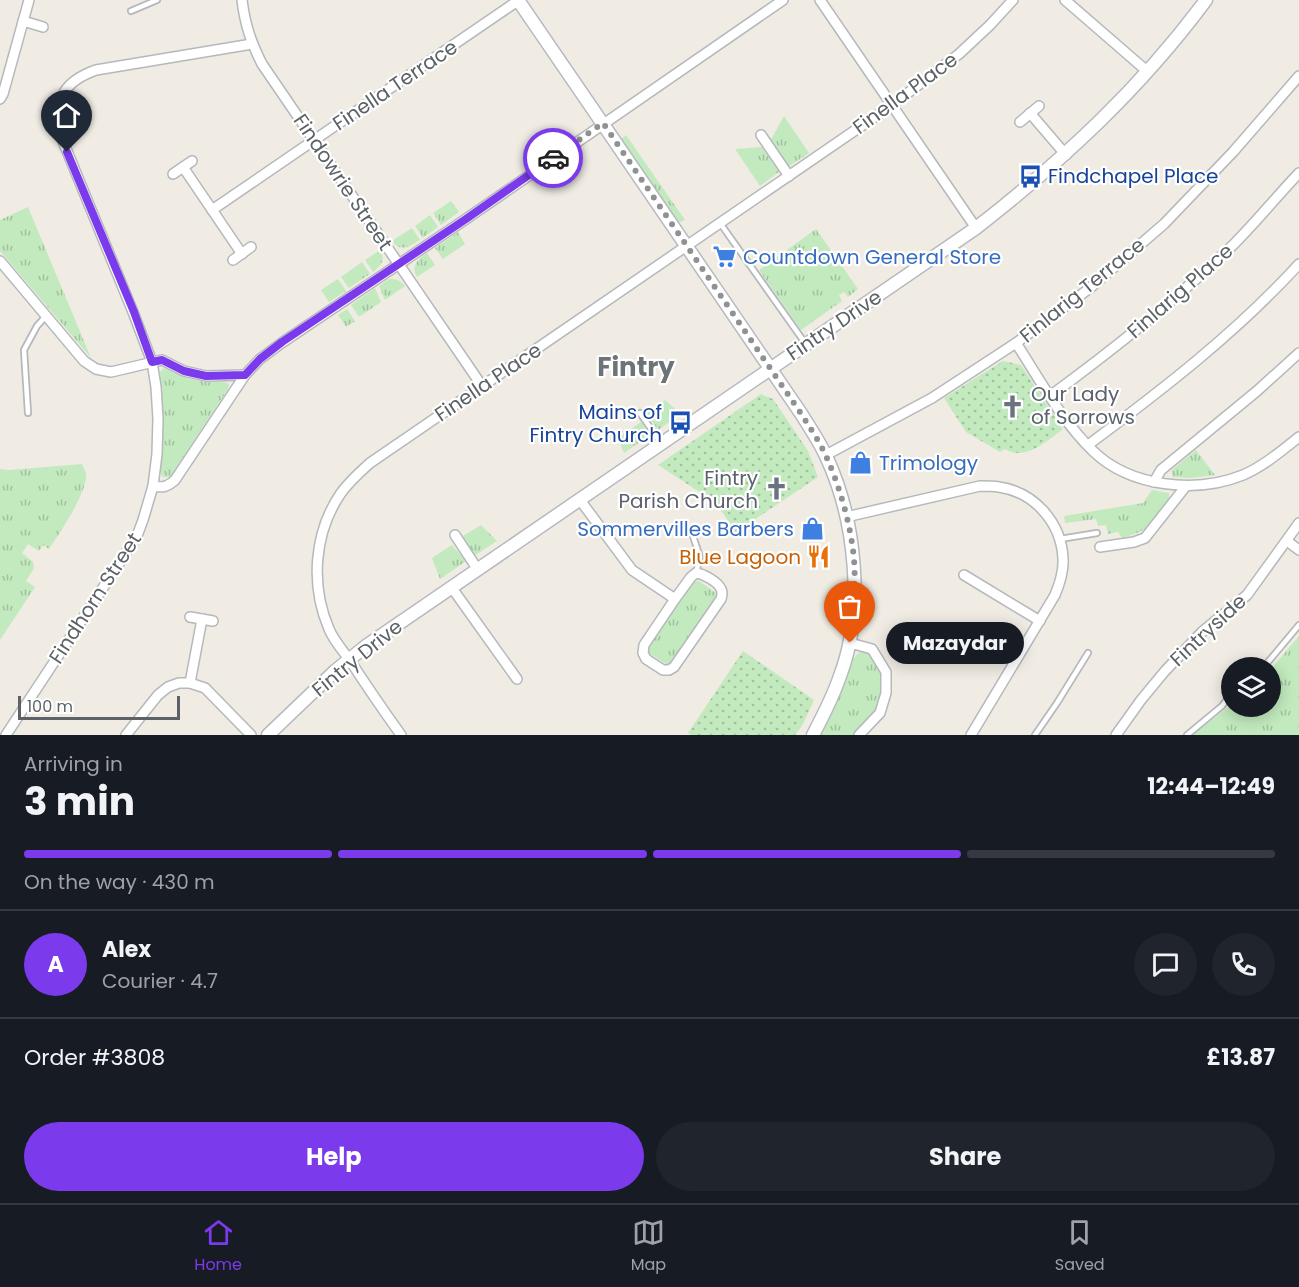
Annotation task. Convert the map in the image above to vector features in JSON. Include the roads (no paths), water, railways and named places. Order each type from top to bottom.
[{"type":"street","points":[[0,99],[29,0]]},
{"type":"street","name":"Findowrie Street","points":[[242,0],[244,18],[252,44],[262,64],[483,386]]},
{"type":"street","points":[[519,0],[800,412],[826,454],[846,517],[853,550],[854,584],[850,643],[829,705],[813,735]]},
{"type":"street","name":"Finella Terrace","points":[[212,210],[519,0]]},
{"type":"street","points":[[153,486],[162,488],[169,486],[175,480],[245,375],[260,359],[282,342],[466,219],[783,0]]},
{"type":"street","points":[[820,0],[976,228]]},
{"type":"street","name":"Finella Place","points":[[401,735],[329,630],[318,595],[317,561],[322,535],[341,493],[370,463],[891,105],[959,54],[1013,0]]},
{"type":"street","points":[[1065,0],[1148,72]]},
{"type":"street","name":"Fintry Drive","points":[[268,735],[335,671],[366,646],[976,228],[1020,194],[1066,155],[1108,114],[1148,72],[1206,0]]},
{"type":"street","points":[[23,21],[43,27]]},
{"type":"street","name":"Findhorn Street","points":[[6,735],[137,536],[153,486],[157,454],[158,419],[152,362],[134,312],[58,129],[57,112],[62,97],[70,84],[81,75],[96,70],[252,44]]},
{"type":"street","name":"Finlarig Terrace","points":[[826,454],[932,398],[1016,344],[1090,288],[1164,224],[1233,152],[1299,76]]},
{"type":"street","points":[[1020,122],[1039,106]]},
{"type":"street","points":[[1030,113],[1066,155]]},
{"type":"street","points":[[761,135],[789,176]]},
{"type":"street","points":[[173,174],[192,161]]},
{"type":"street","points":[[183,167],[242,254]]},
{"type":"street","name":"Finlarig Place","points":[[1050,396],[1104,357],[1173,300],[1235,243],[1299,173]]},
{"type":"street","points":[[233,260],[251,247]]},
{"type":"street","points":[[0,261],[84,362],[96,369],[111,372],[162,360],[184,371],[206,376],[245,375]]},
{"type":"street","points":[[1088,445],[1164,388],[1227,334],[1299,264]]},
{"type":"street","points":[[1016,344],[1070,426],[1095,453],[1134,476],[1154,482],[1186,486],[1221,483],[1244,474],[1271,459],[1299,437]]},
{"type":"street","points":[[1154,482],[1161,470],[1299,354]]},
{"type":"street","points":[[846,517],[980,486],[996,486],[1025,495],[1050,518],[1060,538],[1063,559],[1061,579],[1055,595],[971,735]]},
{"type":"street","points":[[1100,547],[1145,538],[1186,486]]},
{"type":"street","points":[[580,500],[632,570],[675,599]]},
{"type":"street","name":"Fintryside","points":[[1116,735],[1165,671],[1202,632],[1247,595],[1299,523]]},
{"type":"street","points":[[455,536],[478,570]]},
{"type":"street","points":[[1287,541],[1299,550]]},
{"type":"street","points":[[696,573],[703,574],[720,586],[723,592],[721,599],[674,667],[663,670],[646,659],[643,653],[645,645],[675,599],[696,573]]},
{"type":"street","points":[[964,575],[1040,621]]},
{"type":"street","points":[[452,588],[517,679]]},
{"type":"street","points":[[190,617],[213,621]]},
{"type":"street","points":[[190,683],[202,619]]},
{"type":"street","points":[[850,643],[872,649],[886,672],[886,693],[880,713],[859,735]]},
{"type":"street","points":[[126,735],[158,695],[168,687],[179,683],[190,683],[205,688],[251,735]]},
{"type":"lane","points":[[131,11],[157,0]]},
{"type":"lane","points":[[720,223],[806,345]]},
{"type":"lane","points":[[28,413],[24,350],[46,316]]},
{"type":"lane","points":[[640,413],[662,444]]},
{"type":"lane","points":[[691,530],[700,558],[696,573]]},
{"type":"lane","points":[[1060,538],[1097,533]]},
{"type":"lane","points":[[1272,657],[1299,624]]},
{"type":"lane","points":[[1035,735],[1058,704],[1088,653]]},
{"type":"lane","points":[[1187,735],[1221,707]]},
{"type":"place","name":"Findchapel Place","points":[[1030,176]]},
{"type":"place","name":"Countdown General Store","points":[[725,257]]},
{"type":"place","name":"Our Lady of Sorrows","points":[[1013,406]]},
{"type":"place","name":"Mains of Fintry Church","points":[[680,423]]},
{"type":"place","name":"Trimology","points":[[861,463]]},
{"type":"place","name":"Fintry Parish Church","points":[[776,489]]},
{"type":"place","name":"Sommervilles Barbers","points":[[812,529]]},
{"type":"place","name":"Blue Lagoon","points":[[819,557]]},
{"type":"place","name":"Mazaydar","points":[[850,643]]},
{"type":"district","name":"Fintry","points":[[636,367]]}]
